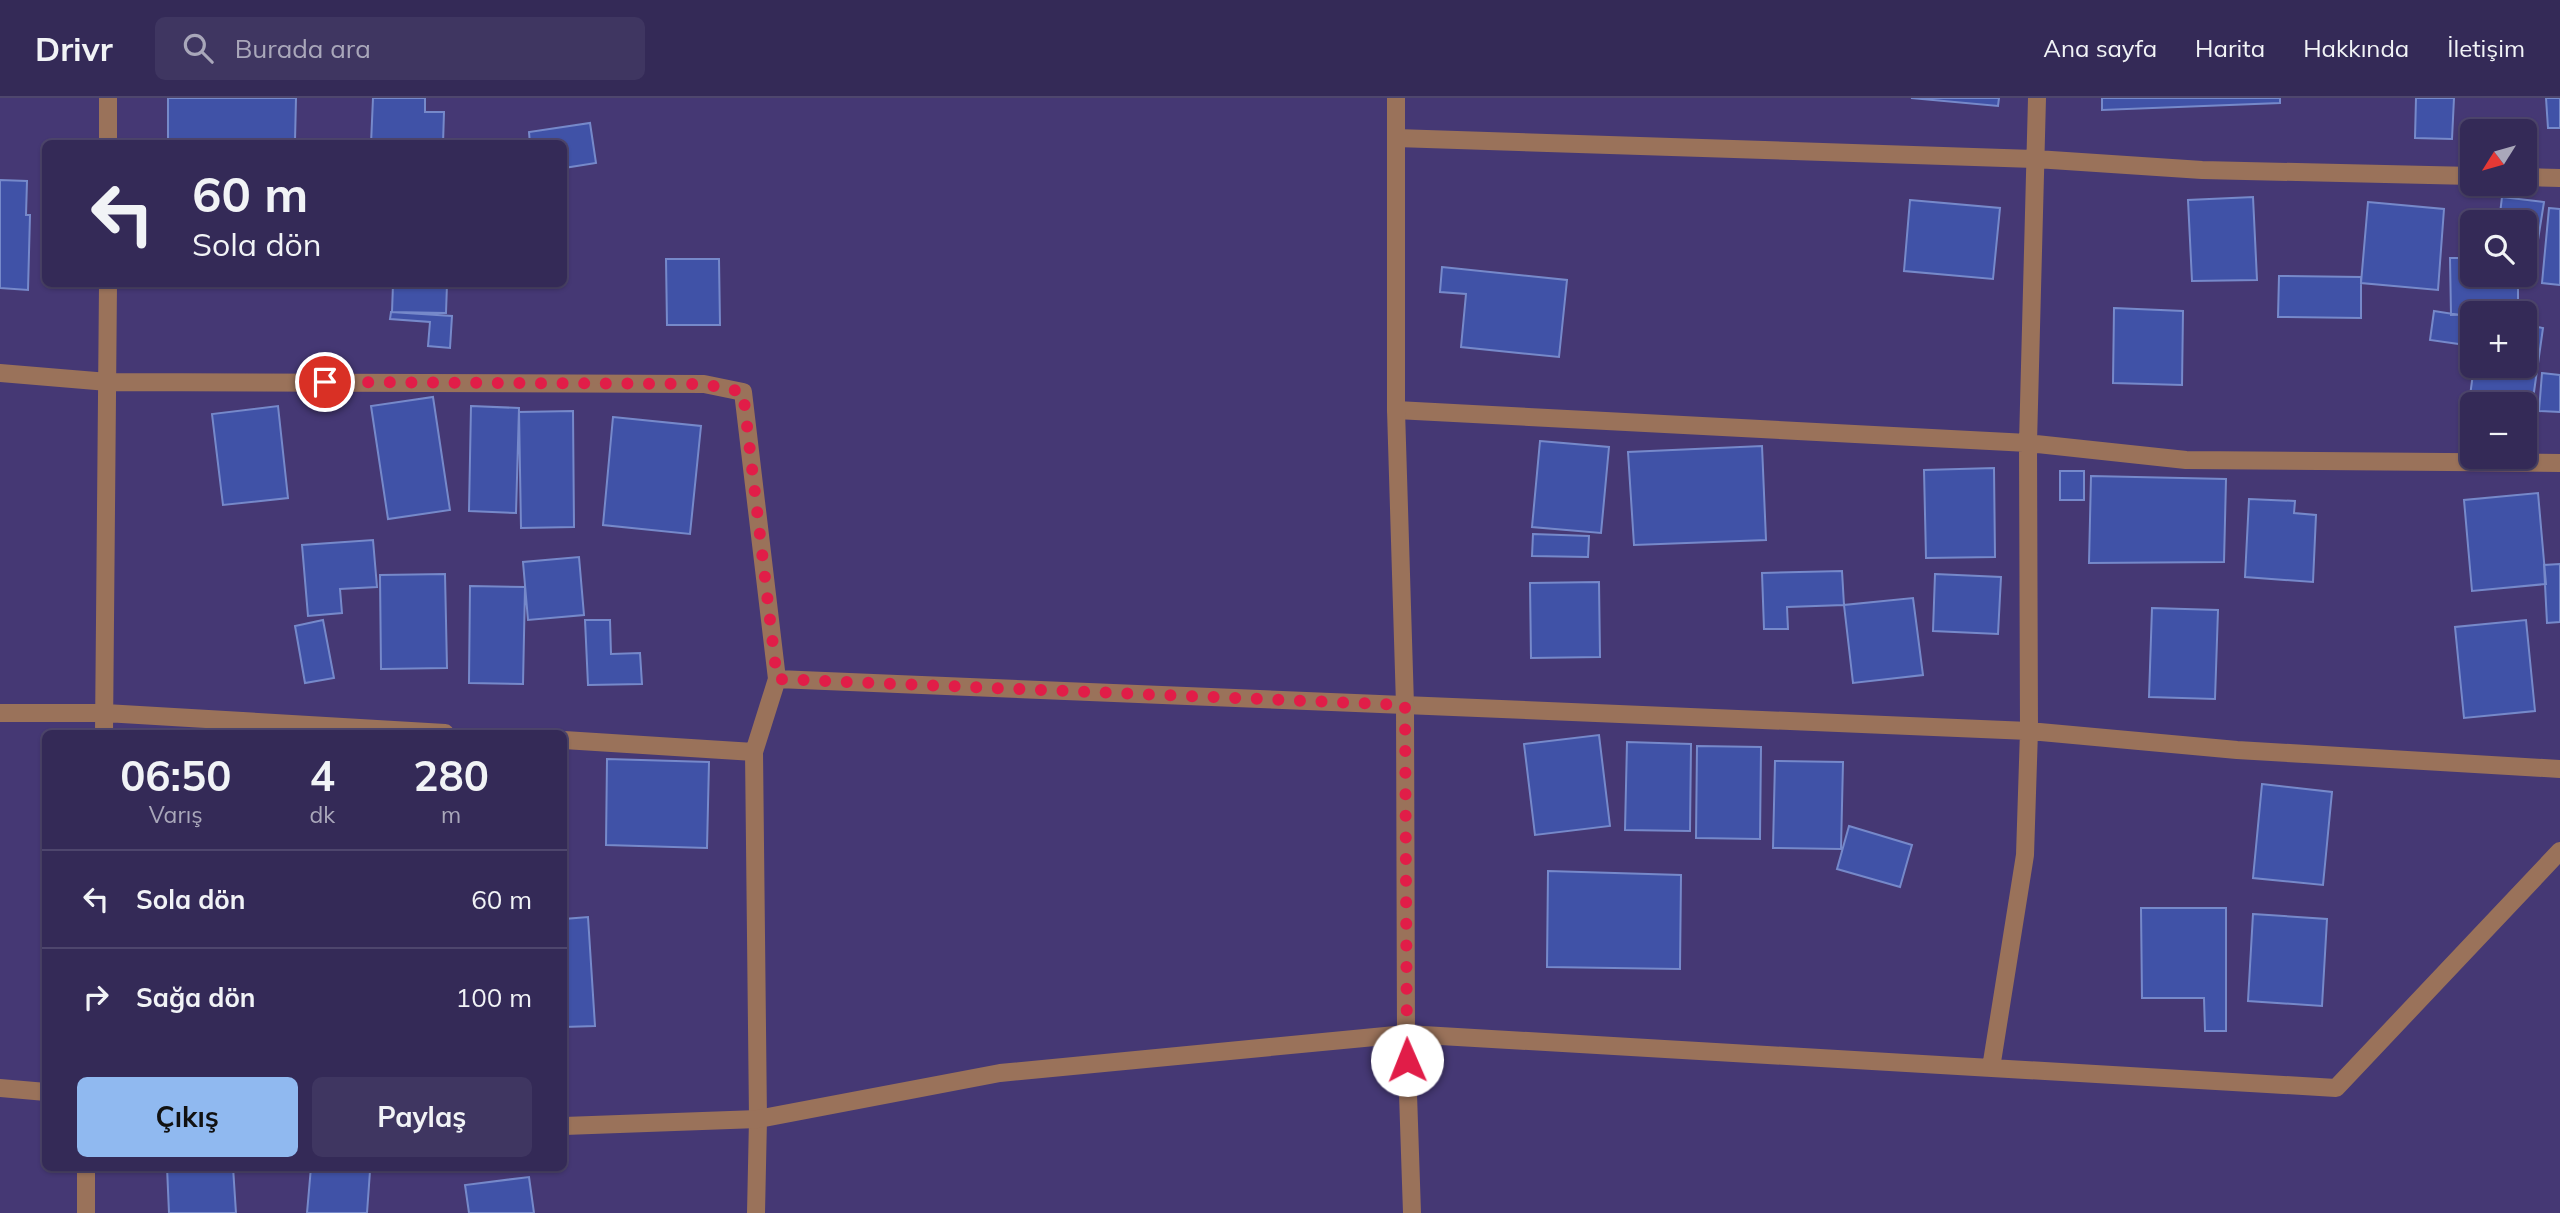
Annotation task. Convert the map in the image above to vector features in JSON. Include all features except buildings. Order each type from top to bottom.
[{"type":"street","points":[[108,98],[108,140]]},
{"type":"street","points":[[1396,98],[1396,410],[1405,705],[1406,1034],[1412,1213]]},
{"type":"street","points":[[1991,1068],[2025,855],[2029,731],[2028,443],[2037,98]]},
{"type":"street","points":[[1396,138],[2036,159],[2202,170],[2460,176]]},
{"type":"street","points":[[2538,177],[2560,178]]},
{"type":"street","points":[[104,730],[108,287]]},
{"type":"street","points":[[0,373],[108,382],[704,384],[743,392],[777,679],[754,752],[758,1119],[756,1213]]},
{"type":"street","points":[[1396,410],[2028,443],[2186,460],[2560,463]]},
{"type":"street","points":[[777,679],[2029,731],[2237,750],[2560,769]]},
{"type":"street","points":[[0,713],[105,713],[394,730]]},
{"type":"street","points":[[567,740],[754,752]]},
{"type":"street","points":[[567,1126],[758,1119],[1000,1073],[1406,1034],[2336,1088],[2560,851]]},
{"type":"street","points":[[0,1088],[42,1092]]},
{"type":"street","points":[[86,1171],[86,1213]]},
{"type":"route","points":[[325,382],[704,384],[743,392],[777,679],[1405,705],[1407,1060]]}]
